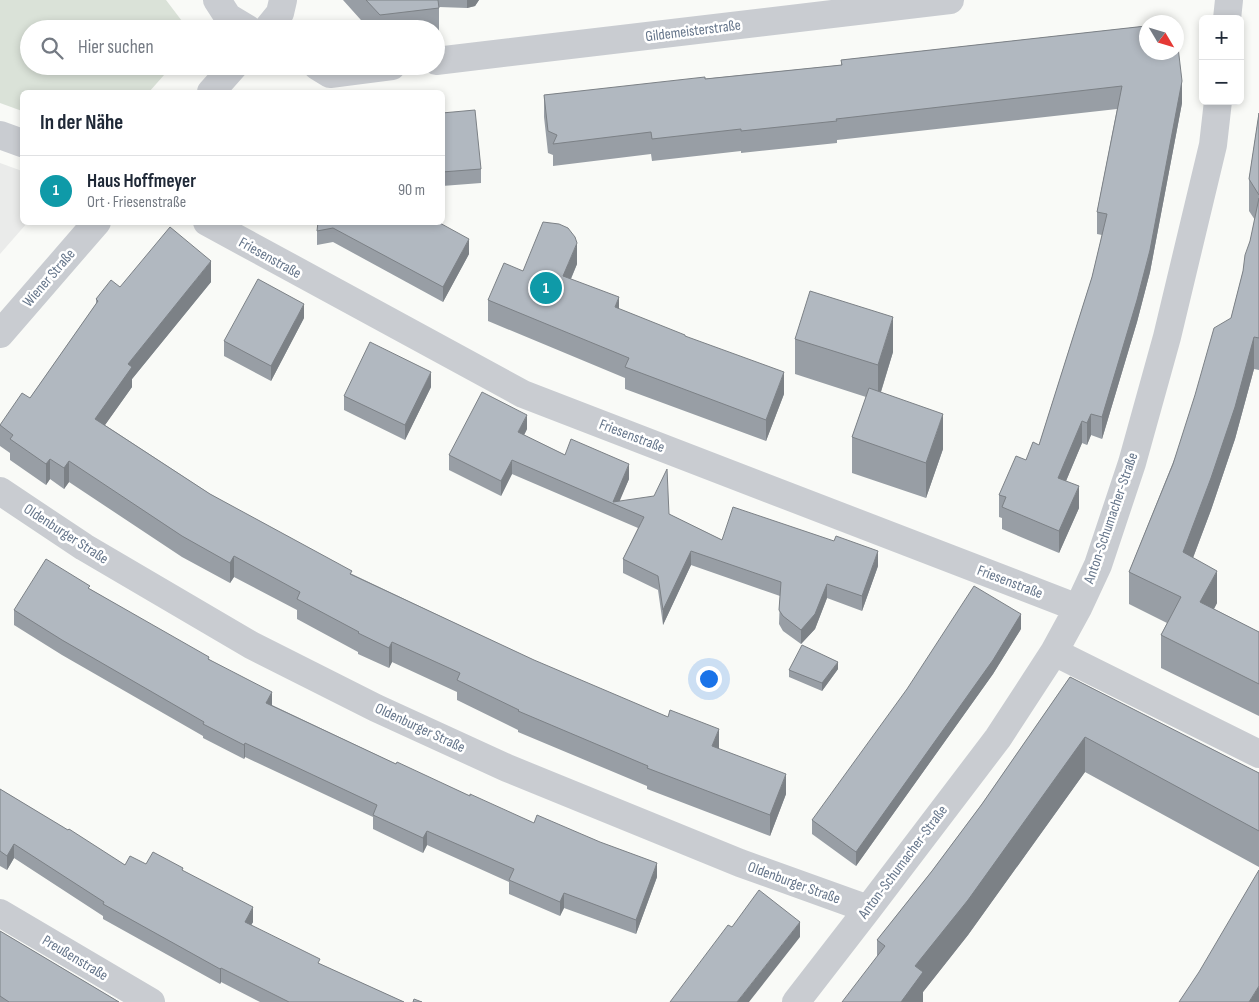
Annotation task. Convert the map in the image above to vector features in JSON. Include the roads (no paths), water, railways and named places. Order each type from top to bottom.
[{"type":"street","points":[[216,0],[228,17],[233,20]]},
{"type":"street","points":[[274,20],[280,13],[282,0]]},
{"type":"street","name":"Gildemeisterstraße","points":[[445,60],[950,0]]},
{"type":"street","points":[[1227,15],[1228,0]]},
{"type":"street","points":[[213,90],[226,75]]},
{"type":"street","name":"Anton-Schumacher-Straße","points":[[796,1002],[998,738],[1054,652],[1078,608],[1098,565],[1129,472],[1167,338],[1213,145],[1218,105]]},
{"type":"street","points":[[0,135],[20,141]]},
{"type":"street","name":"Wiener Straße","points":[[0,334],[94,225]]},
{"type":"street","name":"Friesenstraße","points":[[212,225],[523,394],[1078,608]]},
{"type":"street","name":"Oldenburger Straße","points":[[0,490],[84,547],[251,645],[376,708],[507,768],[740,863],[868,909]]},
{"type":"street","points":[[1054,652],[1259,754]]},
{"type":"street","name":"Preußenstraße","points":[[0,913],[151,1002]]},
{"type":"place","name":"Haus Hoffmeyer","points":[[546,288]]}]
